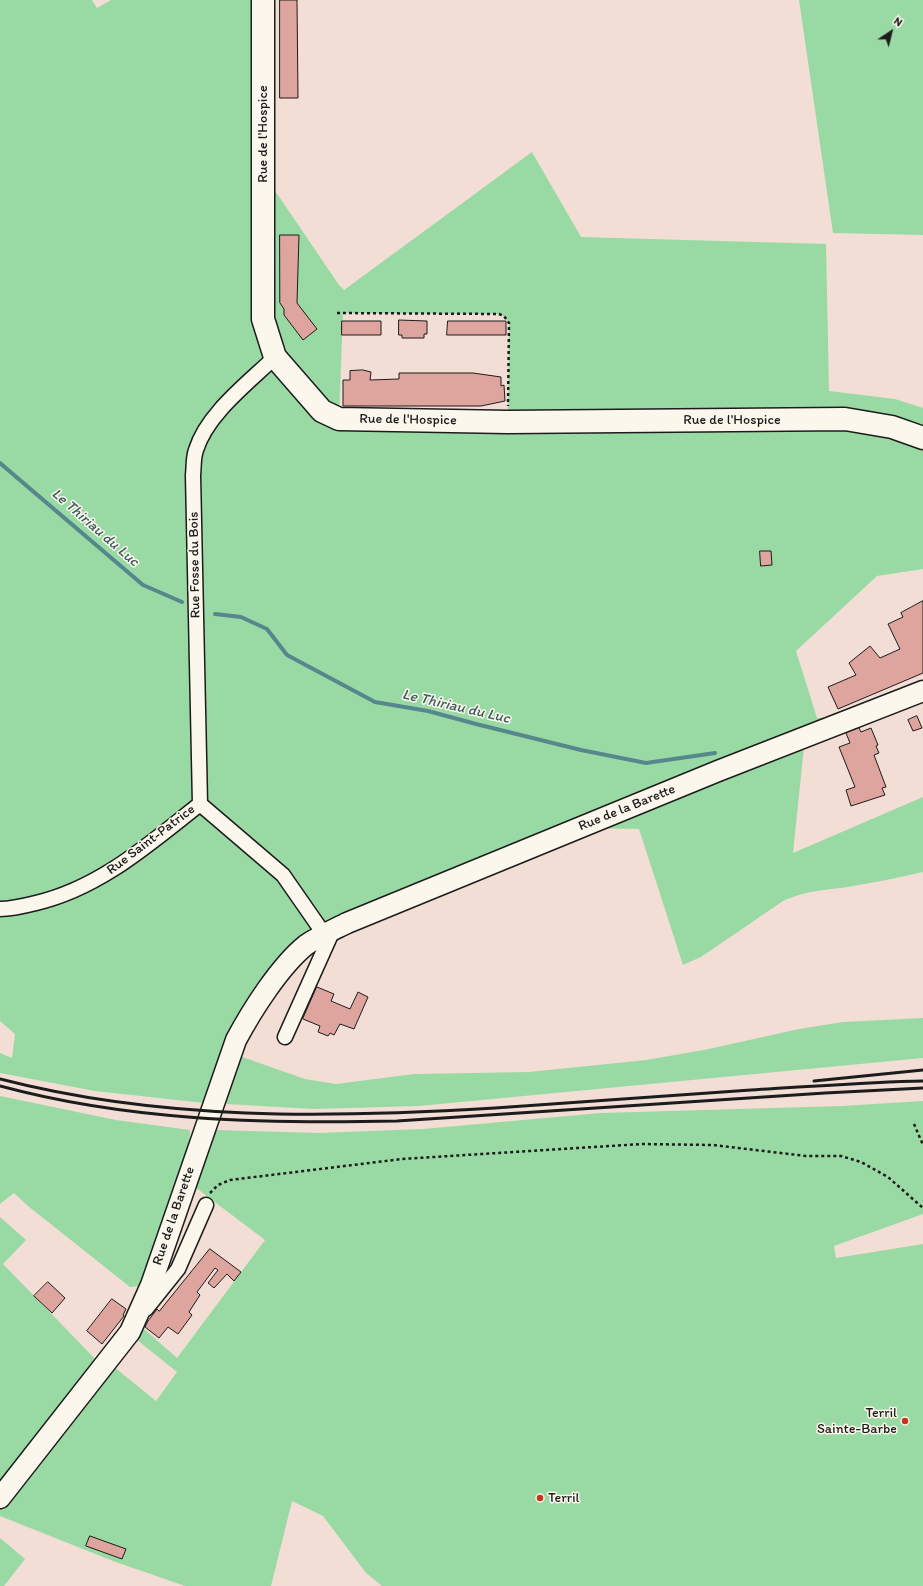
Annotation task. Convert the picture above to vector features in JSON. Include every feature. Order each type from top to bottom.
[{"type":"main road","name":"Rue de l'Hospice","points":[[263,0],[263,319],[275,357],[322,411],[339,419],[508,422],[845,419],[892,427],[923,438]]},
{"type":"street","name":"Rue Fosse du Bois","points":[[200,804],[193,475],[195,451],[204,431],[215,416],[275,357]]},
{"type":"street","name":"Rue de la Barette","points":[[0,1498],[104,1368],[136,1322],[151,1285],[236,1040],[247,1019],[266,990],[306,946],[328,932],[718,771],[923,691]]},
{"type":"street","name":"Rue Saint-Patrice","points":[[0,909],[49,900],[99,879],[142,849],[200,804],[283,875],[328,932]]},
{"type":"street","points":[[285,1037],[328,932]]},
{"type":"street","points":[[136,1322],[178,1269],[190,1245],[206,1205]]},
{"type":"path","points":[[337,313],[499,314],[504,316],[509,323],[508,422]]},
{"type":"path","points":[[914,1124],[923,1145]]},
{"type":"path","points":[[206,1205],[211,1190],[230,1180],[402,1159],[642,1144],[713,1146],[806,1156],[841,1156],[861,1162],[888,1177],[923,1208]]},
{"type":"green space","points":[[0,0],[92,0],[97,8],[111,0],[263,0],[263,173],[339,285],[344,290],[532,152],[581,237],[826,244],[829,391],[895,399],[923,408],[923,569],[877,576],[796,651],[817,718],[859,716],[805,737],[793,853],[923,797],[923,872],[792,897],[783,901],[701,957],[683,965],[639,829],[579,828],[306,946],[231,1053],[305,1079],[336,1084],[414,1074],[529,1072],[646,1060],[704,1050],[799,1029],[843,1022],[923,1018],[923,1058],[419,1106],[314,1109],[226,1104],[231,1055],[204,1103],[95,1091],[0,1073],[0,1053],[12,1058],[15,1034],[0,1021]],"holes":[[[343,313],[499,314],[504,316],[509,323],[508,422],[339,419]]]},
{"type":"green space","points":[[799,0],[923,0],[923,235],[833,233]]},
{"type":"green space","points":[[0,1096],[116,1120],[190,1130],[187,1180],[217,1130],[318,1133],[423,1129],[601,1113],[842,1106],[923,1101],[923,1214],[834,1246],[836,1258],[923,1244],[923,1586],[382,1586],[366,1573],[323,1516],[292,1501],[271,1586],[185,1586],[113,1561],[0,1516],[0,1217],[26,1240],[3,1264],[103,1367],[108,1362],[156,1401],[177,1372],[136,1339],[136,1322],[177,1358],[265,1240],[187,1181],[151,1285],[130,1287],[28,1206],[14,1193],[0,1204]]},
{"type":"green space","points":[[0,1538],[25,1559],[4,1586],[0,1586]]},
{"type":"building","points":[[280,0],[297,0],[298,98],[280,98]]},
{"type":"building","points":[[280,235],[299,235],[297,303],[317,329],[303,340],[284,315],[284,309],[280,303]]},
{"type":"building","points":[[399,320],[427,321],[427,334],[424,334],[424,338],[402,338],[402,335],[399,335]]},
{"type":"building","points":[[342,321],[381,321],[381,335],[342,335]]},
{"type":"building","points":[[448,321],[506,321],[506,335],[447,335]]},
{"type":"building","points":[[363,370],[371,372],[370,380],[399,379],[399,373],[473,373],[501,377],[501,386],[504,385],[505,401],[481,406],[343,406],[343,380],[350,380],[350,371]]},
{"type":"building","points":[[760,551],[771,551],[772,565],[761,566]]},
{"type":"building","points":[[923,601],[923,673],[838,709],[828,687],[856,675],[849,663],[870,646],[880,658],[900,649],[888,624],[903,617],[901,613]]},
{"type":"building","points":[[917,716],[922,728],[913,731],[908,720]]},
{"type":"building","points":[[859,728],[861,732],[871,728],[878,745],[876,746],[879,753],[874,755],[886,787],[882,788],[885,795],[851,806],[846,790],[855,787],[839,747],[850,743],[846,733]]},
{"type":"building","points":[[317,987],[334,994],[331,1001],[350,1009],[358,992],[368,997],[354,1029],[340,1024],[334,1035],[330,1033],[328,1036],[318,1032],[320,1026],[303,1019]]},
{"type":"building","points":[[210,1249],[241,1272],[234,1281],[227,1274],[214,1288],[208,1283],[218,1270],[215,1268],[197,1292],[200,1295],[189,1312],[192,1315],[178,1334],[168,1327],[159,1338],[145,1327],[148,1321],[157,1309],[159,1311]]},
{"type":"building","points":[[48,1282],[65,1298],[52,1313],[34,1296]]},
{"type":"building","points":[[112,1299],[126,1309],[123,1315],[124,1316],[102,1344],[87,1331]]},
{"type":"building","points":[[90,1536],[126,1549],[122,1559],[86,1546]]},
{"type":"waterway","name":"Le Thiriau du Luc","points":[[0,463],[143,585],[182,602]]},
{"type":"waterway","name":"Le Thiriau du Luc","points":[[215,614],[241,617],[267,629],[287,655],[375,702],[428,711],[581,750],[646,763],[715,753]]},
{"type":"railway","points":[[814,1081],[923,1070]]},
{"type":"railway","points":[[0,1079],[61,1093],[122,1103],[246,1113],[308,1114],[370,1114],[495,1108],[859,1083],[923,1081]]},
{"type":"railway","points":[[0,1086],[49,1098],[98,1107],[147,1113],[197,1118],[297,1122],[397,1121],[923,1088]]},
{"type":"place","name":"Terril Sainte-Barbe","points":[[905,1421]]},
{"type":"place","name":"Terril","points":[[540,1498]]}]
